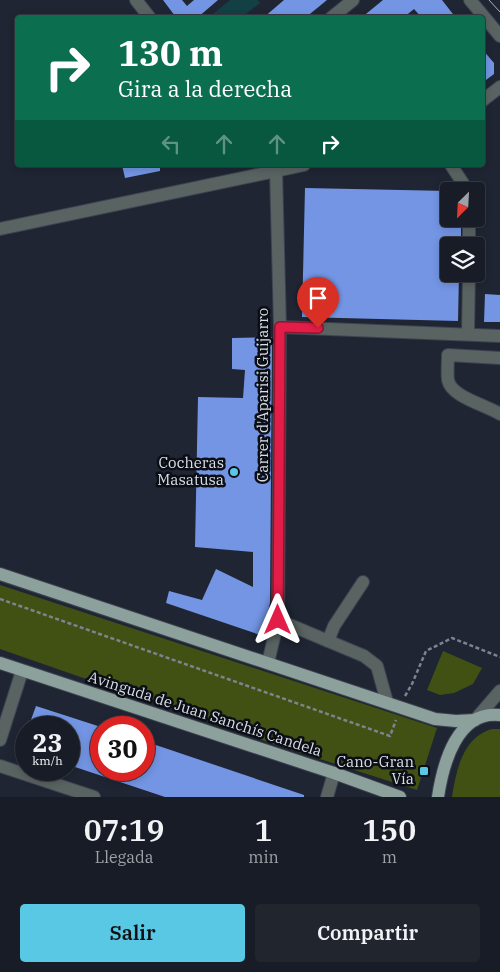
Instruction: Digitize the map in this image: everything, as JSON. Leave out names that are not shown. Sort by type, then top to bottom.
[{"type":"main road","points":[[0,574],[435,719],[475,720]]},
{"type":"main road","name":"Avinguda de Juan Sanchís Candela","points":[[0,663],[334,773],[400,797]]},
{"type":"main road","points":[[438,797],[452,745],[462,731],[475,720],[485,716],[500,715]]},
{"type":"street","points":[[136,0],[148,15]]},
{"type":"street","points":[[335,15],[353,0]]},
{"type":"street","points":[[470,0],[482,15]]},
{"type":"street","points":[[485,18],[500,36]]},
{"type":"street","points":[[485,99],[500,87]]},
{"type":"street","points":[[453,167],[462,182]]},
{"type":"street","points":[[0,229],[273,168]]},
{"type":"street","name":"Carrer d'Aparisi Guijarro","points":[[268,663],[278,620],[280,327],[273,168]]},
{"type":"street","points":[[469,282],[472,356]]},
{"type":"street","points":[[280,327],[500,336]]},
{"type":"street","points":[[500,358],[448,355],[448,381],[458,395],[500,414]]},
{"type":"street","points":[[328,641],[334,626],[363,582]]},
{"type":"street","points":[[278,620],[364,656],[377,666],[387,702]]},
{"type":"street","points":[[0,740],[22,671]]},
{"type":"street","points":[[475,720],[500,691]]},
{"type":"street","points":[[0,766],[94,797]]},
{"type":"street","points":[[327,797],[334,773]]},
{"type":"green space","points":[[0,585],[437,728],[417,790],[276,745],[0,649]]},
{"type":"green space","points":[[443,651],[482,668],[473,684],[454,693],[440,695],[427,690]]},
{"type":"green space","points":[[492,729],[500,729],[500,797],[452,797],[459,766],[468,747],[482,733]]},
{"type":"shaded area","points":[[230,0],[258,0],[260,3],[245,15],[213,14]]},
{"type":"building","points":[[163,0],[182,0],[187,6],[194,0],[218,0],[200,15],[174,15]]},
{"type":"building","points":[[284,0],[327,0],[309,15],[266,15]]},
{"type":"building","points":[[383,0],[442,0],[454,15],[419,15],[414,9],[407,15],[365,15]]},
{"type":"building","points":[[485,52],[494,63],[494,74],[485,81]]},
{"type":"building","points":[[122,167],[160,167],[160,171],[125,178]]},
{"type":"building","points":[[305,188],[440,191],[440,228],[461,228],[461,237],[440,237],[440,282],[459,282],[458,321],[302,317]]},
{"type":"building","points":[[485,294],[500,295],[500,322],[484,322]]},
{"type":"building","name":"Cocheras Masatusa","points":[[272,337],[270,603],[263,636],[166,603],[169,591],[202,600],[216,569],[253,587],[253,552],[195,547],[198,397],[243,398],[245,370],[232,369],[232,338]]},
{"type":"building","points":[[36,706],[67,716],[32,716]]},
{"type":"building","points":[[80,720],[90,723],[90,772],[80,769]]},
{"type":"building","points":[[155,745],[304,795],[304,797],[165,797],[117,781],[155,781]]},
{"type":"tram line","points":[[489,0],[500,12]]},
{"type":"place","name":"Cocheras Masatusa","points":[[234,472]]},
{"type":"place","name":"Cano-Gran Vía","points":[[424,771]]},
{"type":"route","points":[[278,620],[280,327],[318,328]]}]
